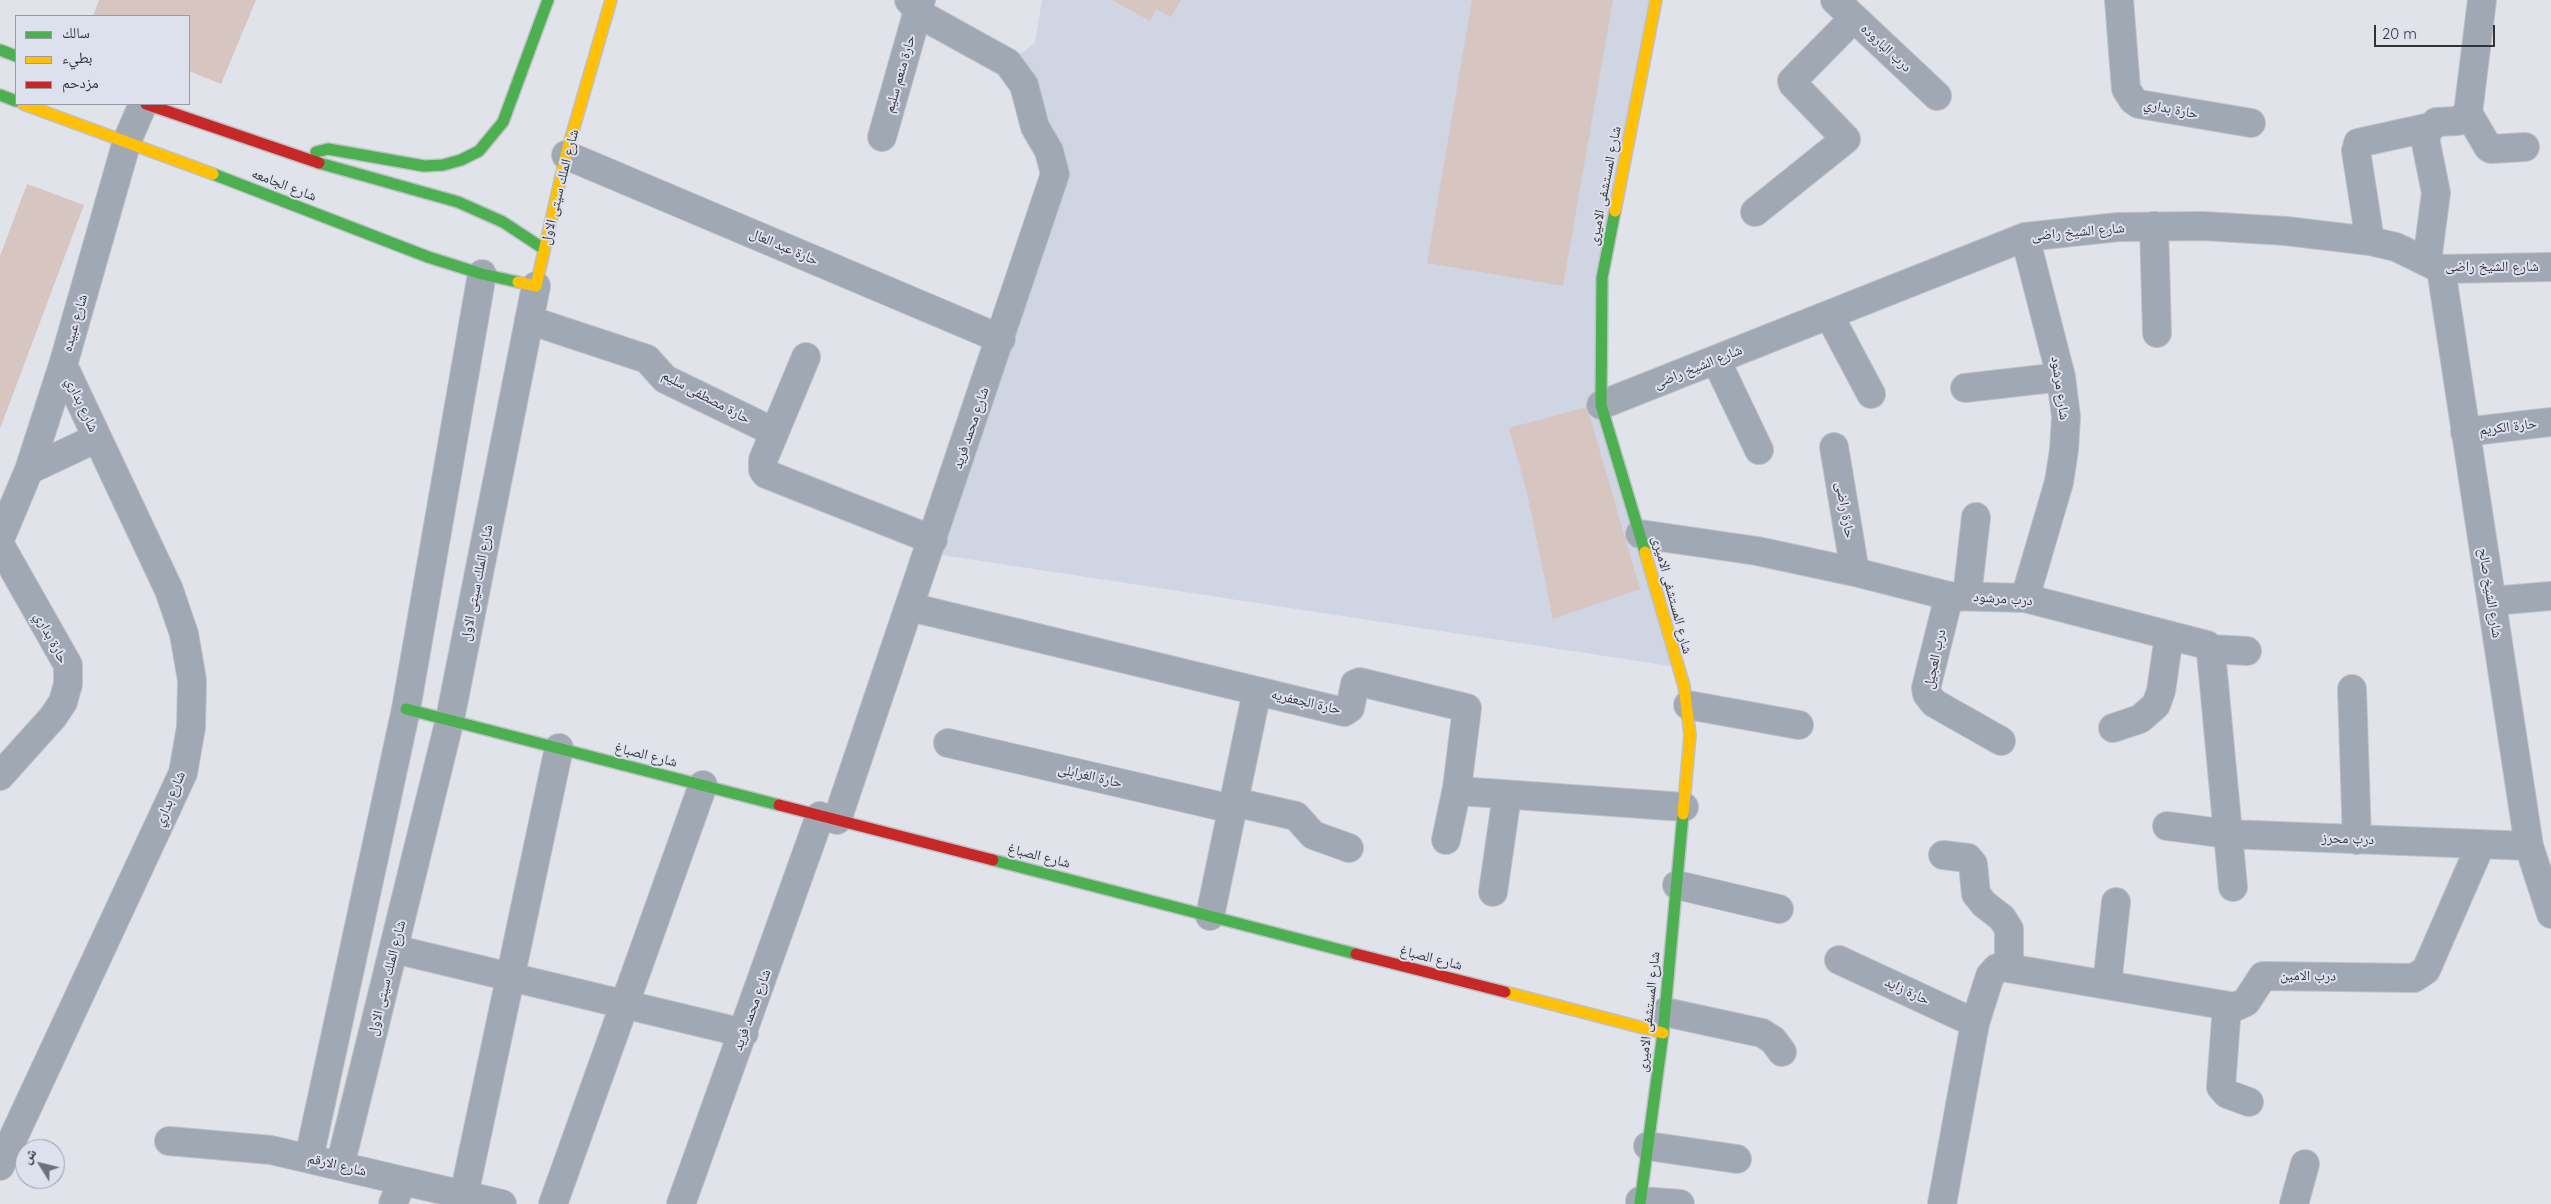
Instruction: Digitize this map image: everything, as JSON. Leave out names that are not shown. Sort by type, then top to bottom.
[{"type":"street","points":[[300,158],[328,149],[424,166],[443,165],[461,160],[479,151],[492,138],[503,122],[548,0]]},
{"type":"street","name":"شارع الملك سيتى الاول","points":[[340,1166],[450,719],[544,249],[566,155],[611,0]]},
{"type":"street","name":"شارع المستشفى الاميرى","points":[[1640,1202],[1664,1023],[1690,735],[1688,705],[1640,534],[1601,405],[1602,278],[1656,0]]},
{"type":"street","name":"درب الباروده","points":[[1835,0],[1937,96]]},
{"type":"street","name":"حارة بداري","points":[[2119,0],[2126,89],[2133,100],[2139,104],[2251,123]]},
{"type":"street","points":[[2482,0],[2468,113],[2491,149],[2525,147]]},
{"type":"street","name":"شارع محمد فريد","points":[[681,1204],[744,1033],[910,607],[1051,193],[1055,167],[1035,127],[1020,79],[1008,63],[986,53],[916,4]]},
{"type":"street","name":"حارة منعم سليم","points":[[882,137],[916,4]]},
{"type":"street","points":[[1755,212],[1846,139],[1792,81],[1854,18]]},
{"type":"street","points":[[0,50],[15,56]]},
{"type":"street","name":"شارع الجامعه","points":[[21,105],[127,141],[428,257],[482,274],[536,286]]},
{"type":"street","name":"شارع عبيده","points":[[0,539],[29,470],[63,365],[127,141],[145,105]]},
{"type":"street","points":[[148,105],[300,158],[458,202],[503,222],[544,249]]},
{"type":"street","points":[[2370,241],[2356,147],[2362,141],[2431,126],[2436,122],[2458,121],[2468,113]]},
{"type":"street","name":"شارع الشيخ صالح","points":[[2431,126],[2425,138],[2436,193],[2434,265],[2465,432],[2529,846],[2551,914]]},
{"type":"street","name":"حارة عبد العال","points":[[566,155],[1001,339]]},
{"type":"street","points":[[2154,226],[2157,333]]},
{"type":"street","name":"شارع الشيخ راضى","points":[[1601,405],[2025,237],[2119,227],[2202,226],[2286,231],[2370,241],[2396,247],[2434,265],[2551,267]]},
{"type":"street","name":"شارع مرشود","points":[[2025,237],[2061,377],[2066,417],[2060,474],[2025,598]]},
{"type":"street","points":[[309,1158],[406,709],[482,274]]},
{"type":"street","points":[[1829,315],[1871,394]]},
{"type":"street","name":"حارة مصطفى سليم","points":[[530,320],[647,359],[665,379],[774,432]]},
{"type":"street","points":[[806,357],[762,465],[769,478],[932,540]]},
{"type":"street","points":[[1716,360],[1759,450]]},
{"type":"street","name":"شارع بداري","points":[[0,1166],[183,773],[191,727],[192,680],[181,625],[169,590],[63,365]]},
{"type":"street","points":[[1965,388],[2061,377]]},
{"type":"street","name":"حارة الكريم","points":[[2465,432],[2551,422]]},
{"type":"street","points":[[29,470],[97,438]]},
{"type":"street","name":"حارة راضى","points":[[1834,447],[1855,572]]},
{"type":"street","points":[[1958,596],[1976,516]]},
{"type":"street","name":"درب مرشود","points":[[1640,534],[1757,551],[1958,596],[2025,598],[2207,645],[2211,649],[2247,651]]},
{"type":"street","name":"حارة بداري","points":[[0,545],[68,665],[68,684],[63,702],[53,718],[0,776]]},
{"type":"street","name":"درب العجيل","points":[[1958,596],[1926,688],[1927,694],[1934,703],[2001,741]]},
{"type":"street","points":[[2492,601],[2551,596]]},
{"type":"street","name":"حارة الجعفريه","points":[[910,607],[1344,712],[1350,708],[1355,684],[1360,682],[1467,708],[1457,788]]},
{"type":"street","points":[[2113,728],[2140,719],[2156,705],[2161,691],[2169,636]]},
{"type":"street","points":[[2211,649],[2233,887]]},
{"type":"street","points":[[2352,689],[2357,840]]},
{"type":"street","points":[[1210,916],[1258,691]]},
{"type":"street","points":[[1688,705],[1799,725]]},
{"type":"street","name":"شارع الصباغ","points":[[406,709],[1210,916],[1664,1023]]},
{"type":"street","name":"حارة الغرابلى","points":[[948,743],[1233,805],[1296,816],[1312,835],[1349,848]]},
{"type":"street","points":[[464,1195],[558,748]]},
{"type":"street","points":[[553,1204],[703,785]]},
{"type":"street","points":[[1446,840],[1457,788],[1459,791],[1684,807]]},
{"type":"street","points":[[1493,892],[1507,795]]},
{"type":"street","name":"درب محرز","points":[[2167,826],[2228,834],[2529,846]]},
{"type":"street","name":"درب الامين","points":[[2227,1006],[2239,1006],[2246,1002],[2263,976],[2414,978],[2421,975],[2429,964],[2481,844]]},
{"type":"street","points":[[1942,855],[1968,858],[1974,864],[1976,894],[1984,904],[2002,918],[2009,929],[2009,968]]},
{"type":"street","points":[[1677,885],[1779,909]]},
{"type":"street","points":[[2107,985],[2116,902]]},
{"type":"street","points":[[394,949],[744,1033]]},
{"type":"street","name":"حارة زايد","points":[[1839,960],[1975,1023]]},
{"type":"street","points":[[1942,1204],[1975,1023],[1993,972],[2002,967],[2227,1006],[2221,1086],[2227,1094],[2249,1102]]},
{"type":"street","points":[[1664,1023],[1762,1033],[1774,1040],[1782,1052]]},
{"type":"street","name":"شارع الارقم","points":[[169,1141],[271,1150],[340,1166],[398,1192],[464,1195],[502,1204]]},
{"type":"street","points":[[1648,1146],[1736,1159]]},
{"type":"street","points":[[2294,1204],[2304,1164]]},
{"type":"street","points":[[1640,1202],[1680,1204]]},
{"type":"shaded area","points":[[1042,0],[1656,0],[1602,278],[1601,405],[1677,667],[929,553],[1051,193],[1008,63],[1035,43]]},
{"type":"building","points":[[99,0],[256,0],[221,84],[190,71],[190,15],[93,15]]},
{"type":"building","points":[[1112,0],[1181,0],[1171,17],[1156,9],[1150,21]]},
{"type":"building","points":[[1472,0],[1613,0],[1563,286],[1427,263]]},
{"type":"building","points":[[27,184],[84,205],[0,429],[0,256]]},
{"type":"building","points":[[1587,407],[1640,589],[1553,619],[1527,493],[1509,428]]},
{"type":"traffic: fast","points":[[316,152],[328,149],[424,166],[443,165],[461,160],[479,151],[503,122],[548,0]]},
{"type":"traffic: fast","points":[[0,50],[15,56]]},
{"type":"traffic: fast","points":[[0,95],[15,101]]},
{"type":"traffic: fast","points":[[319,163],[458,202],[503,222],[544,249]]},
{"type":"traffic: fast","points":[[213,174],[428,257],[482,274],[518,282]]},
{"type":"traffic: fast","points":[[1615,211],[1602,278],[1601,405],[1645,552]]},
{"type":"traffic: fast","points":[[406,709],[779,805]]},
{"type":"traffic: fast","points":[[1640,1204],[1663,1033],[1683,814]]},
{"type":"traffic: fast","points":[[993,860],[1356,954]]},
{"type":"traffic: slow","points":[[518,282],[536,286],[566,155],[611,0]]},
{"type":"traffic: slow","points":[[1615,211],[1656,0]]},
{"type":"traffic: slow","points":[[26,105],[213,174]]},
{"type":"traffic: slow","points":[[1645,552],[1684,686],[1690,735],[1683,814]]},
{"type":"traffic: slow","points":[[1505,992],[1663,1033]]},
{"type":"traffic: jam","points":[[149,105],[319,163]]},
{"type":"traffic: jam","points":[[779,805],[993,860]]},
{"type":"traffic: jam","points":[[1356,954],[1505,992]]}]
